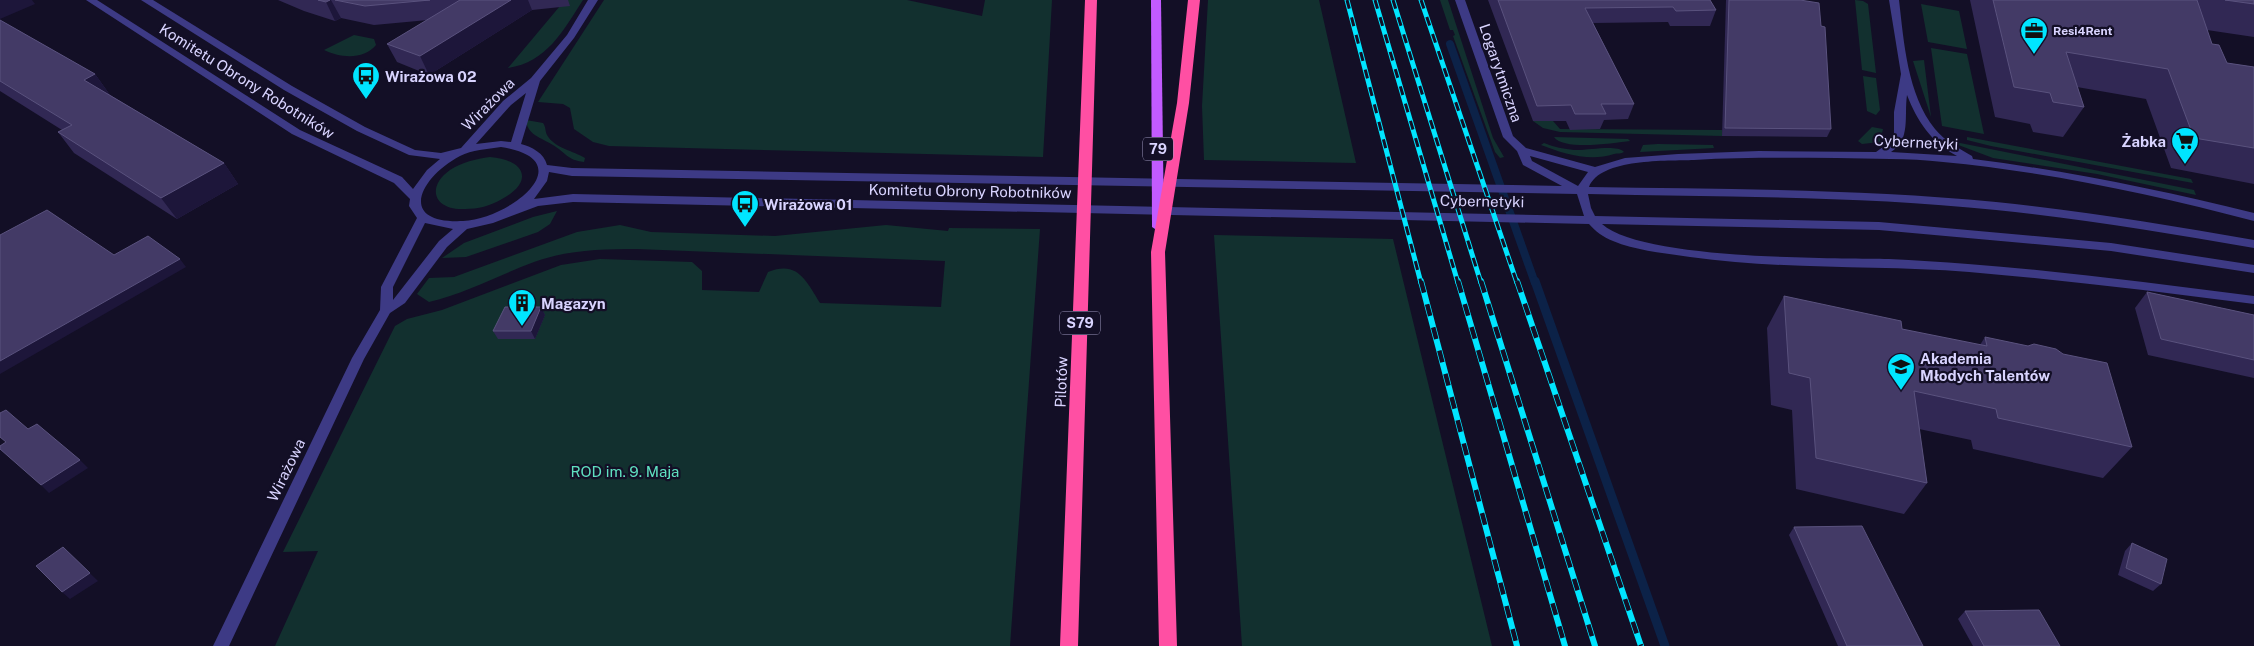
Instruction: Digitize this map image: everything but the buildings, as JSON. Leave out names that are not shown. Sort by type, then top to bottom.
[{"type":"highway","name":"Pilotów","points":[[1069,646],[1091,0]]},
{"type":"highway","points":[[1168,646],[1158,252],[1182,103],[1194,0]]},
{"type":"main road","name":"79","points":[[1156,0],[1158,252]]},
{"type":"street","name":"Komitetu Obrony Robotników","points":[[91,0],[296,132],[398,180],[414,197]]},
{"type":"street","name":"Komitetu Obrony Robotników","points":[[146,0],[288,88],[362,129],[414,153],[441,156],[501,144],[515,145]]},
{"type":"street","name":"Wirażowa","points":[[460,152],[507,103],[535,80],[571,36],[593,0]]},
{"type":"street","name":"Logarytmiczna","points":[[1460,0],[1503,127],[1510,140],[1522,150],[1527,163],[1568,186],[1583,191]]},
{"type":"street","points":[[1894,0],[1904,74],[1921,117],[1936,138],[1958,153],[1987,165]]},
{"type":"street","points":[[1878,156],[1895,145],[1899,139],[1899,112],[1904,74]]},
{"type":"street","name":"Wirażowa","points":[[515,145],[535,80]]},
{"type":"street","points":[[510,212],[536,190],[542,179],[544,168],[540,159],[532,151],[515,145]]},
{"type":"street","points":[[1522,150],[1596,171],[1588,180],[1583,191],[1583,205],[1591,218],[1608,234],[1617,239],[1670,250],[1815,263],[1904,264],[1982,269],[2102,281],[2254,300]]},
{"type":"street","points":[[460,152],[432,170],[416,188],[414,206],[423,217],[439,223],[464,226]]},
{"type":"street","name":"Cybernetyki","points":[[1596,171],[1639,160],[1701,156],[1878,156],[1943,159],[2118,186],[2254,217]]},
{"type":"street","name":"Komitetu Obrony Robotników","points":[[544,168],[572,172],[1366,187]]},
{"type":"street","name":"Cybernetyki","points":[[1366,187],[1783,194],[1954,204],[2107,221],[2254,244]]},
{"type":"street","name":"Komitetu Obrony Robotników","points":[[464,226],[492,219],[537,202],[573,198],[1372,215]]},
{"type":"street","name":"Cybernetyki","points":[[1372,215],[1879,226],[2111,247],[2254,269]]},
{"type":"street","name":"Wirażowa","points":[[386,310],[387,287],[423,217]]},
{"type":"street","name":"Wirażowa","points":[[221,646],[358,358],[386,310],[401,300],[443,244],[464,226]]},
{"type":"green space","points":[[565,0],[583,0],[561,34],[544,52],[522,65],[508,68]]},
{"type":"green space","points":[[604,0],[907,0],[982,16],[985,0],[1052,0],[1043,157],[609,146],[593,142],[574,129],[570,108],[563,104],[538,102]]},
{"type":"green space","points":[[1208,0],[1319,0],[1356,163],[1204,160],[1202,106]]},
{"type":"green space","points":[[1440,0],[1448,0],[1493,138],[1504,157],[1500,158],[1495,152],[1453,36],[1455,35],[1453,30],[1450,30]]},
{"type":"green space","points":[[1855,0],[1868,4],[1876,73],[1862,70]]},
{"type":"green space","points":[[1921,4],[1959,11],[1967,49],[1928,42]]},
{"type":"green space","points":[[354,35],[374,39],[376,45],[365,53],[352,56],[337,55],[324,50]]},
{"type":"green space","points":[[1931,48],[1967,54],[1984,134],[1942,126]]},
{"type":"green space","points":[[1924,60],[1931,117],[1913,61]]},
{"type":"green space","points":[[1863,76],[1876,78],[1880,110],[1876,115],[1867,111]]},
{"type":"green space","points":[[526,120],[543,123],[547,135],[554,143],[585,158],[584,162],[570,158],[553,145],[536,136],[529,129]]},
{"type":"green space","points":[[1533,121],[1553,121],[1560,129],[1722,130],[1722,136],[1560,132],[1543,128]]},
{"type":"green space","points":[[1872,127],[1883,129],[1880,142],[1862,144],[1858,141]]},
{"type":"green space","points":[[1554,137],[1628,139],[1630,141],[1578,145],[1559,141]]},
{"type":"green space","points":[[1967,137],[2191,179],[2193,183],[1991,146],[1967,140]]},
{"type":"green space","points":[[1945,140],[2194,190],[2196,195],[2097,174],[1993,158]]},
{"type":"green space","points":[[1544,143],[1574,150],[1615,148],[1624,152],[1596,157],[1577,156],[1541,145]]},
{"type":"green space","points":[[1643,145],[1713,145],[1714,148],[1640,152]]},
{"type":"green space","points":[[490,157],[512,162],[518,167],[522,173],[519,186],[502,199],[484,207],[455,209],[440,202],[436,191],[442,177],[459,165]]},
{"type":"green space","points":[[557,211],[550,224],[538,232],[466,257],[442,258],[464,243],[533,217]]},
{"type":"green space","name":"ROD im. 9. Maja","points":[[620,225],[651,232],[775,236],[886,225],[948,231],[949,228],[1040,229],[1010,646],[275,646],[318,551],[283,552],[395,326],[407,319],[442,310],[561,265],[600,259],[692,262],[702,271],[702,290],[759,292],[768,272],[786,269],[794,270],[800,274],[820,303],[941,307],[945,261],[637,249],[585,251],[546,258],[456,294],[429,302],[417,294],[429,278],[454,277],[577,232]]},
{"type":"green space","points":[[1214,235],[1393,239],[1492,646],[1242,646]]},
{"type":"waterway","points":[[1450,44],[1535,283]]},
{"type":"waterway","points":[[1535,281],[1665,646]]},
{"type":"railway","points":[[1347,0],[1421,283]]},
{"type":"railway","points":[[1375,0],[1458,283]]},
{"type":"railway","points":[[1393,0],[1481,283]]},
{"type":"railway","points":[[1421,0],[1517,283]]},
{"type":"railway","points":[[1421,281],[1517,646]]},
{"type":"railway","points":[[1458,281],[1565,646]]},
{"type":"railway","points":[[1481,281],[1595,646]]},
{"type":"railway","points":[[1517,281],[1641,646]]},
{"type":"place","name":"Resi4Rent","points":[[2034,55]]},
{"type":"place","name":"Wirażowa 02","points":[[366,100]]},
{"type":"place","name":"Żabka","points":[[2185,165]]},
{"type":"place","name":"Wirażowa 01","points":[[745,228]]},
{"type":"place","name":"Magazyn","points":[[522,327]]},
{"type":"place","name":"Akademia Młodych Talentów","points":[[1901,391]]}]
